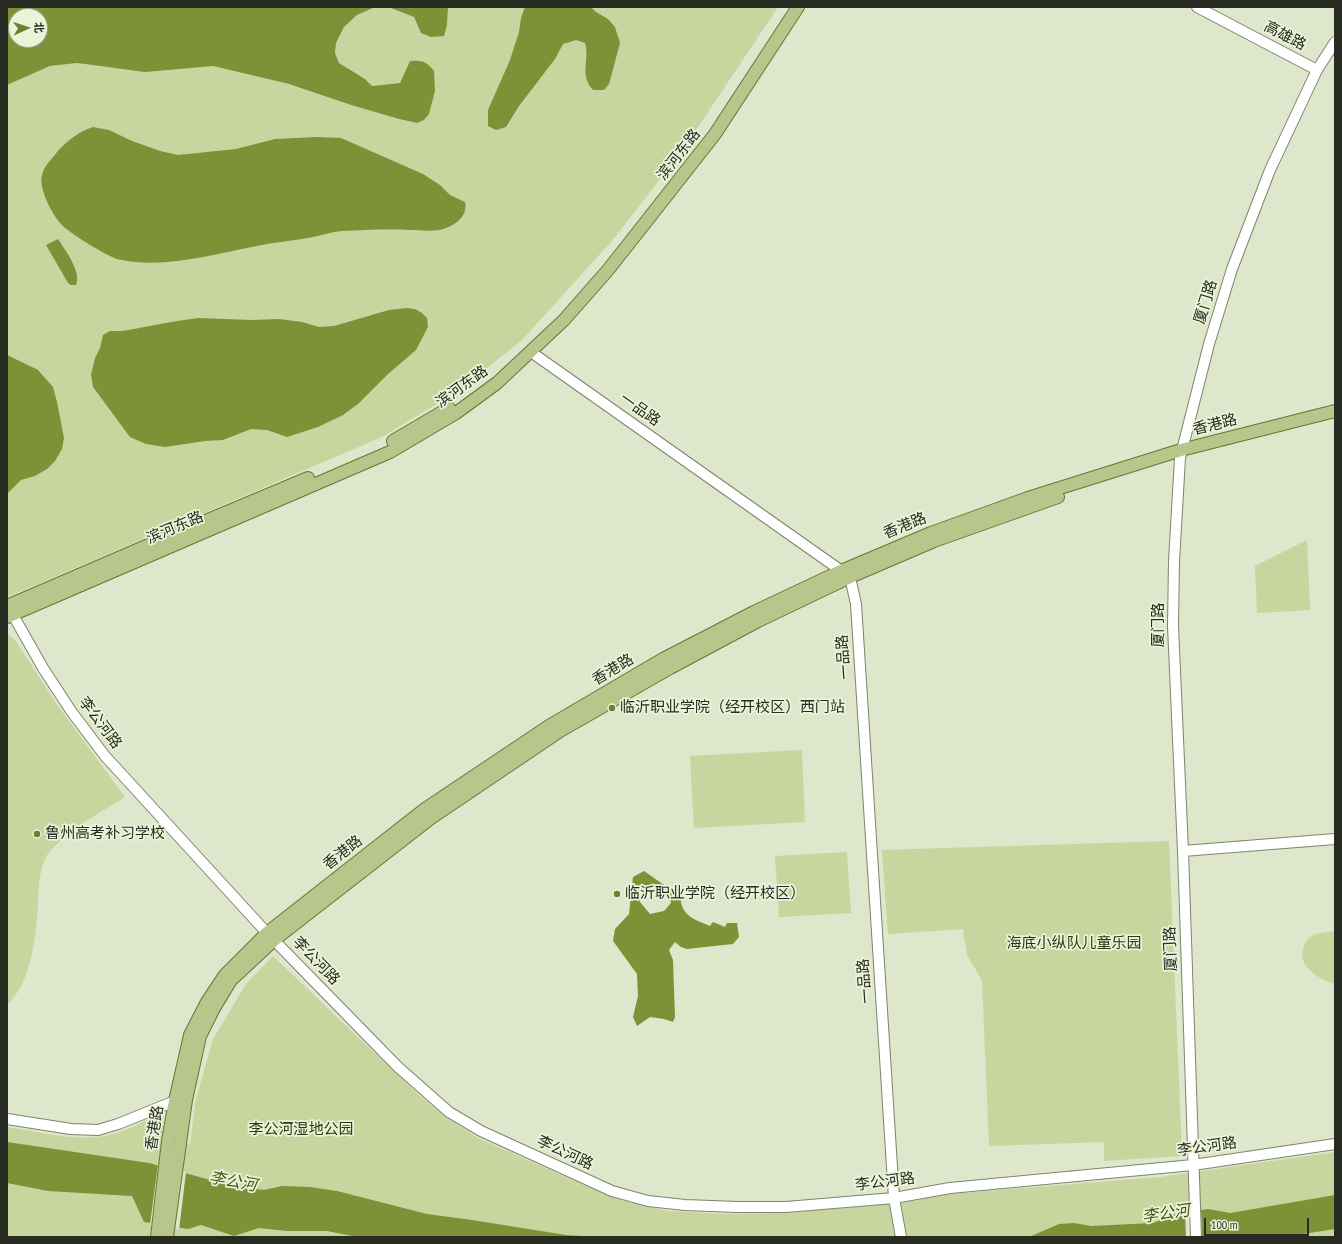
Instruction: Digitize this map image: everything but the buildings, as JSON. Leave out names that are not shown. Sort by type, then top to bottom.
[{"type":"main road","name":"滨河东路","points":[[9,613],[165,538],[386,445],[453,406],[495,374],[527,346],[559,314],[643,214],[717,118],[789,7]]},
{"type":"main road","name":"滨河东路","points":[[9,613],[390,452],[456,413],[497,383],[532,352],[564,320],[608,270],[715,134],[798,7]]},
{"type":"main road","name":"香港路","points":[[167,1237],[174,1141],[175,1101],[190,1035],[207,1002],[225,975],[270,936],[431,818],[548,739],[670,668],[846,574],[1022,509],[1181,454],[1335,411]]},
{"type":"main road","name":"香港路","points":[[1181,454],[1335,420]]},
{"type":"main road","name":"香港路","points":[[157,1237],[174,1141],[186,1100],[200,1036],[214,1008],[231,980],[270,936]]},
{"type":"street","name":"高雄路","points":[[1197,7],[1317,70]]},
{"type":"street","name":"厦门路","points":[[1196,1237],[1183,851],[1173,626],[1174,560],[1181,454],[1209,344],[1232,269],[1270,170],[1317,70],[1335,42]]},
{"type":"street","name":"一品路","points":[[532,352],[846,574],[856,604],[894,1198],[901,1237]]},
{"type":"street","name":"李公河路","points":[[9,613],[71,711],[105,756],[270,936],[398,1067],[449,1112],[481,1131],[612,1191],[648,1201],[685,1205],[786,1207],[894,1198],[950,1188],[1193,1165],[1335,1144]]},
{"type":"street","points":[[1183,851],[1335,839]]},
{"type":"street","points":[[7,1119],[71,1129],[98,1130],[118,1124],[175,1101]]},
{"type":"green space","points":[[388,7],[414,17],[421,33],[447,25],[448,7],[778,7],[680,154],[610,243],[522,340],[461,389],[382,437],[7,597],[7,85],[50,66],[77,63],[103,67],[181,68],[213,66],[289,84],[351,105],[417,123],[427,63],[419,60],[410,61],[400,83],[372,86],[365,79],[339,63],[335,53],[336,43],[344,27],[357,15],[373,8]]},
{"type":"green space","points":[[1307,540],[1310,610],[1257,613],[1255,566]]},
{"type":"green space","name":"鲁州高考补习学校","points":[[7,634],[15,640],[58,706],[125,797],[71,832],[55,846],[44,860],[40,878],[36,929],[31,957],[22,984],[7,1005]]},
{"type":"green space","points":[[802,750],[805,822],[694,828],[690,756]]},
{"type":"green space","name":"海底小纵队儿童乐园","points":[[1169,841],[1182,1156],[1104,1161],[1104,1142],[989,1146],[982,980],[967,955],[963,929],[888,934],[882,850]]},
{"type":"green space","points":[[847,852],[851,913],[779,917],[775,856]]},
{"type":"green space","points":[[1335,931],[1335,983],[1333,983],[1315,975],[1306,965],[1302,954],[1305,943],[1312,936],[1319,933]]},
{"type":"green space","name":"李公河湿地公园","points":[[273,956],[420,1096],[448,1119],[478,1138],[579,1183],[627,1202],[668,1211],[727,1214],[786,1213],[904,1203],[948,1194],[1160,1177],[1335,1152],[1335,1237],[7,1237],[7,1127],[64,1136],[106,1136],[126,1130],[164,1111],[161,1140],[190,1144],[196,1099],[213,1039],[246,984]]},
{"type":"shaded area","points":[[7,7],[388,7],[373,8],[357,15],[344,27],[336,43],[335,53],[339,63],[365,79],[372,86],[400,83],[410,61],[418,60],[429,65],[434,71],[435,91],[429,114],[424,120],[417,123],[351,105],[289,84],[213,66],[145,72],[77,63],[50,66],[7,85]]},
{"type":"shaded area","points":[[388,7],[448,7],[447,25],[444,36],[431,37],[421,33],[414,17]]},
{"type":"shaded area","points":[[525,7],[591,7],[596,12],[608,19],[615,27],[620,43],[609,84],[604,90],[593,90],[589,84],[586,73],[585,43],[576,40],[563,44],[555,59],[519,106],[506,127],[496,130],[488,126],[488,110],[510,60]]},
{"type":"shaded area","points":[[93,127],[109,130],[132,141],[160,151],[178,155],[236,149],[275,139],[317,137],[341,138],[423,174],[440,185],[450,195],[465,202],[465,212],[460,219],[452,225],[440,230],[341,231],[308,238],[270,243],[187,260],[152,263],[117,259],[105,254],[63,226],[47,202],[42,187],[41,181],[43,172],[57,152],[74,137]]},
{"type":"shaded area","points":[[58,239],[75,268],[77,274],[76,285],[71,285],[68,283],[46,245]]},
{"type":"shaded area","points":[[406,308],[415,309],[427,318],[428,327],[416,350],[388,374],[358,404],[343,415],[318,427],[287,437],[267,430],[251,429],[223,440],[165,447],[146,444],[130,437],[93,387],[91,375],[95,358],[100,348],[103,335],[110,331],[123,331],[198,318],[252,320],[279,319],[302,322],[319,327],[334,326],[389,310]]},
{"type":"shaded area","points":[[7,355],[38,370],[53,387],[64,438],[62,449],[55,461],[47,469],[35,476],[21,480],[7,494]]},
{"type":"shaded area","points":[[644,871],[667,887],[678,887],[684,910],[697,921],[710,926],[713,922],[725,927],[727,923],[737,923],[739,937],[733,944],[687,949],[681,947],[675,942],[669,950],[673,960],[675,1017],[673,1022],[650,1017],[637,1026],[633,1017],[638,996],[637,974],[613,941],[615,929],[629,914],[633,877]],"holes":[[[654,885],[669,893],[671,903],[664,911],[650,914],[640,902],[639,894],[644,886]]]},
{"type":"shaded area","points":[[7,1142],[149,1163],[232,1186],[264,1190],[282,1186],[310,1187],[337,1191],[427,1214],[566,1235],[595,1237],[357,1237],[327,1231],[287,1231],[259,1228],[234,1236],[201,1225],[188,1229],[144,1222],[132,1196],[48,1191],[7,1183]]},
{"type":"shaded area","points":[[1335,1195],[1335,1229],[1284,1237],[1029,1237],[1059,1224],[1074,1223],[1091,1226],[1153,1223],[1179,1213],[1208,1209],[1230,1213]]},
{"type":"pier","points":[[158,1164],[186,1172],[179,1230],[150,1225]]},
{"type":"pier","points":[[1201,1208],[1202,1237],[1186,1237],[1185,1210]]},
{"type":"place","name":"临沂职业学院（经开校区）西门站","points":[[612,708]]},
{"type":"place","name":"鲁州高考补习学校","points":[[37,834]]},
{"type":"place","name":"临沂职业学院（经开校区）","points":[[617,894]]},
{"type":"water label","name":"李公河","points":[[233,1182]]},
{"type":"water label","name":"李公河","points":[[1166,1214]]}]
